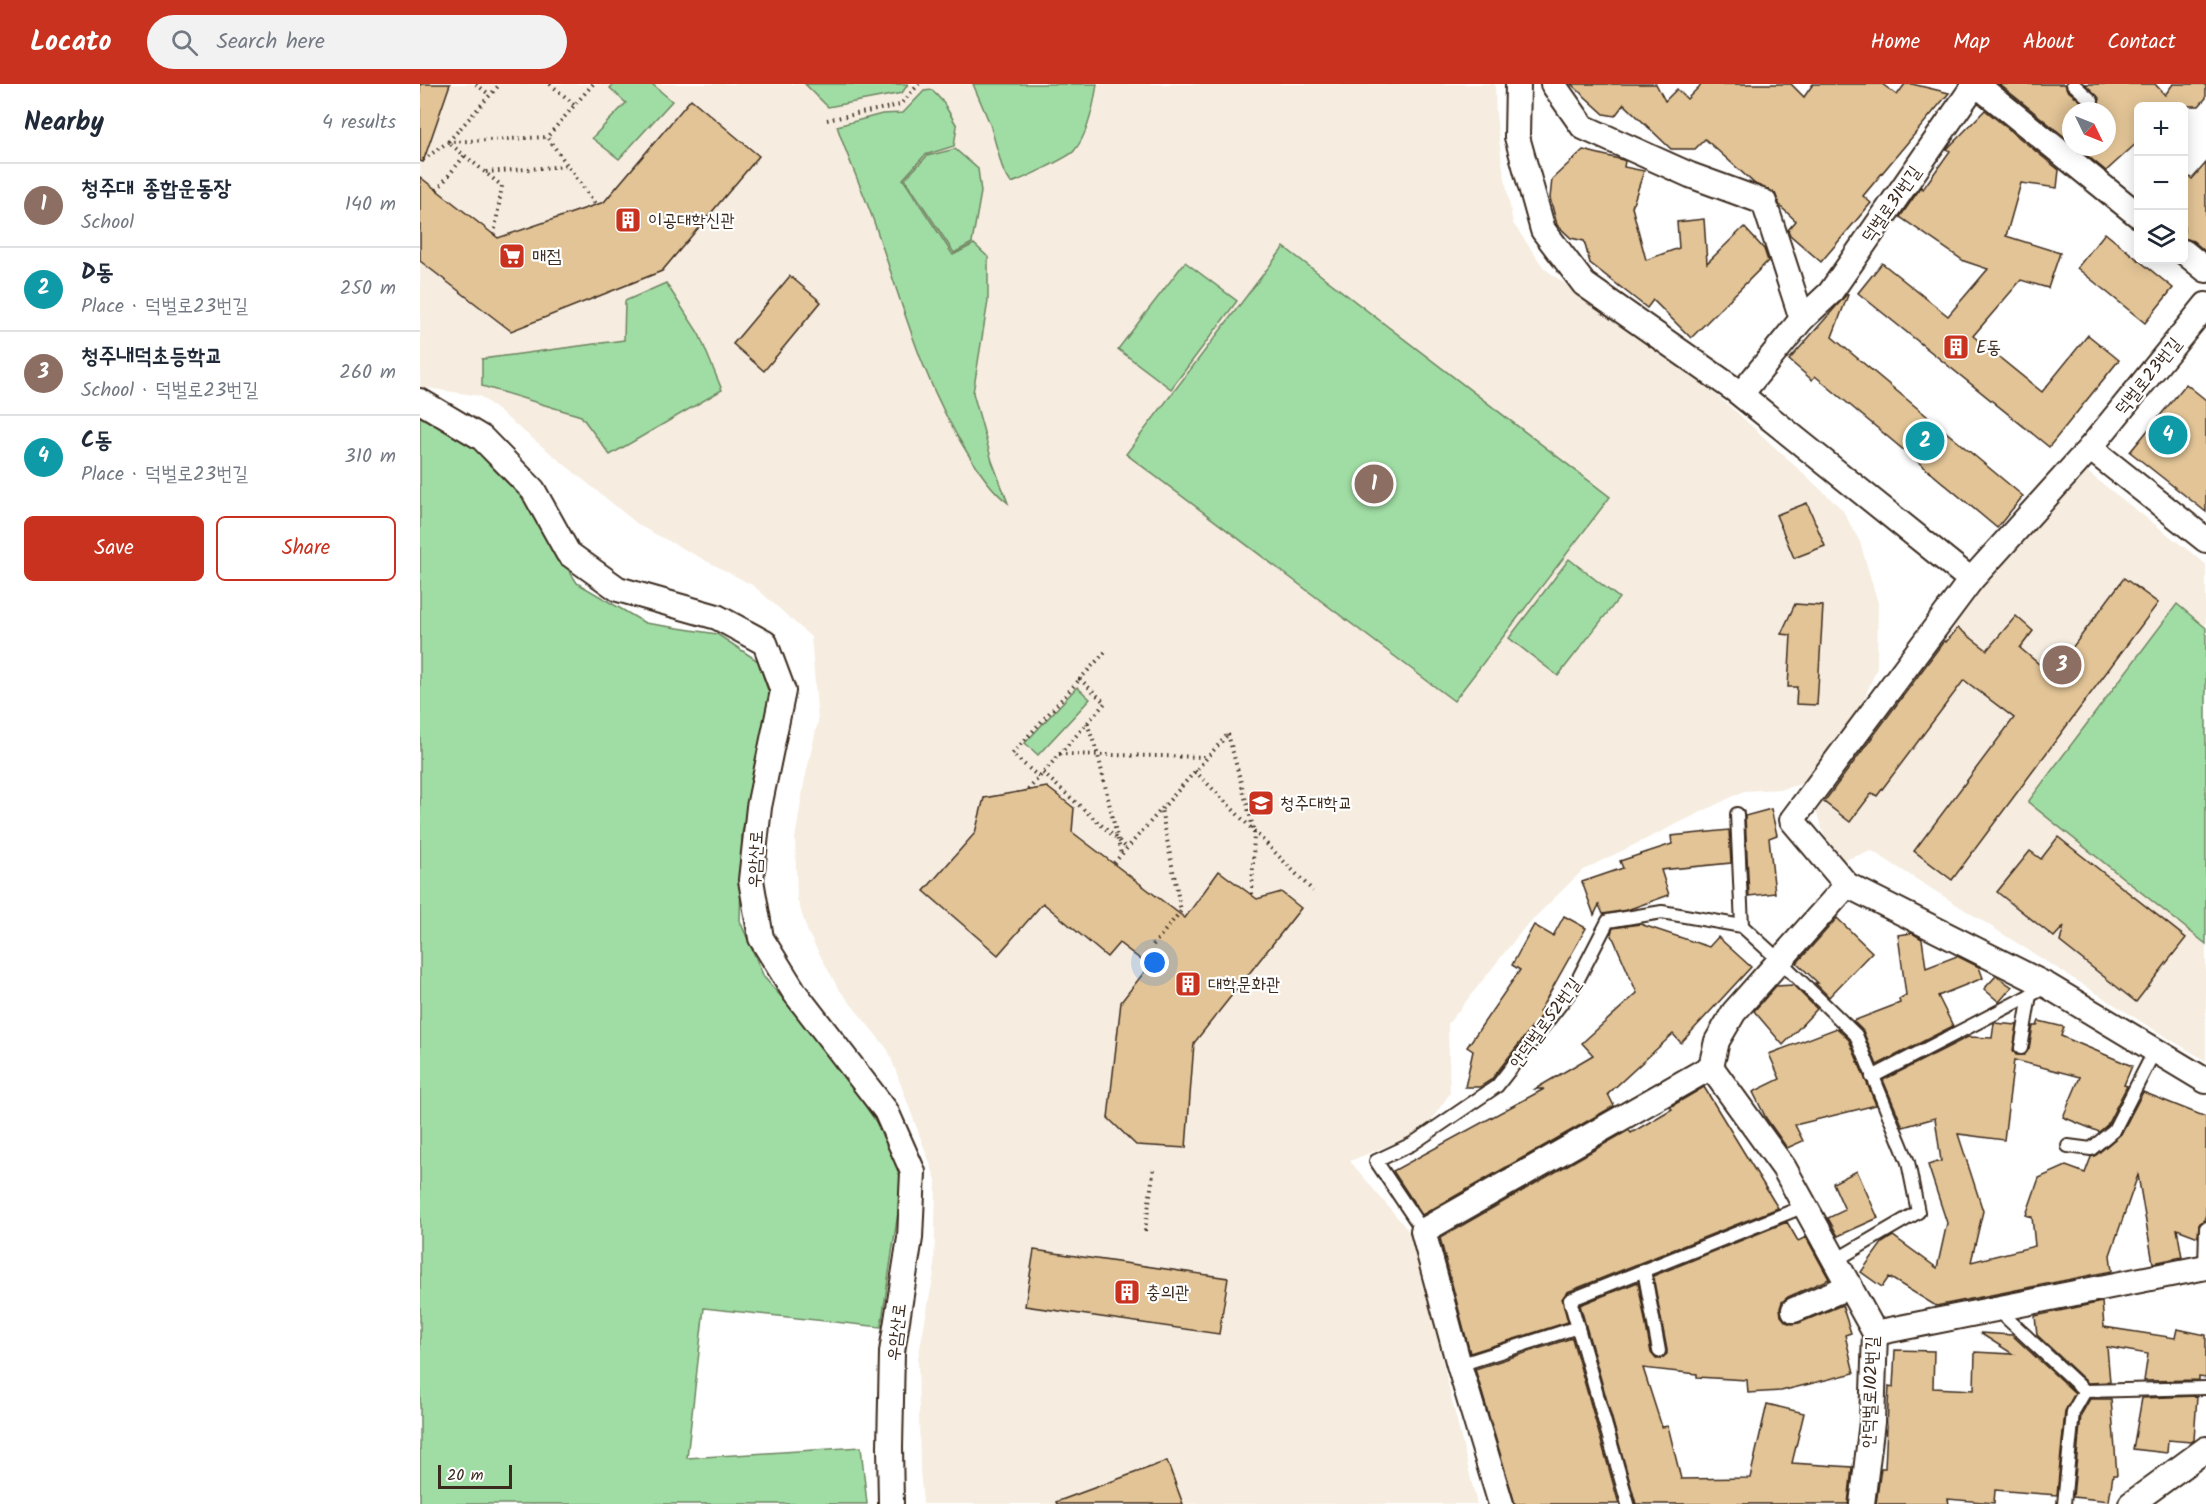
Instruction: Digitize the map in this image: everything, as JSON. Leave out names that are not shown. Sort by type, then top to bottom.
[{"type":"street","points":[[1518,84],[1517,137],[1543,230],[1584,284],[1741,394],[1971,580]]},
{"type":"street","points":[[1553,84],[1583,127],[1690,175],[1764,202],[1802,319]]},
{"type":"street","name":"덕벌로31번길","points":[[1741,394],[1802,319],[1830,293],[1976,84],[2134,211]]},
{"type":"street","points":[[2188,255],[2206,270]]},
{"type":"street","name":"덕벌로23번길","points":[[1847,885],[1792,820],[1971,580],[2090,448],[2206,305]]},
{"type":"street","name":"우암산로","points":[[420,401],[482,438],[533,490],[568,553],[618,589],[717,616],[765,644],[783,691],[759,807],[751,880],[761,938],[795,993],[886,1111],[913,1172],[910,1238],[892,1352],[891,1504]]},
{"type":"street","points":[[2090,448],[2206,540]]},
{"type":"street","points":[[1423,1231],[1711,1067],[1716,1041],[1734,1012],[1847,885],[2039,991],[2155,1050],[2206,1081]]},
{"type":"street","name":"안덕벌로102번길","points":[[1711,1067],[1784,1168],[1875,1333],[1872,1422],[1862,1504]]},
{"type":"street","name":"안덕벌로52번길","points":[[1423,1231],[1459,1365],[1502,1504]]},
{"type":"street","points":[[1875,1333],[2205,1268]]},
{"type":"street","points":[[1794,1310],[1850,1286]]},
{"type":"street","points":[[2131,1504],[2206,1449]]},
{"type":"lane","points":[[2073,84],[2092,101]]},
{"type":"lane","points":[[1737,813],[1742,926],[1856,1035],[1908,1162],[1918,1212],[1836,1260]]},
{"type":"lane","name":"안덕벌로52번길","points":[[1423,1231],[1376,1161],[1412,1144],[1497,1086],[1574,987],[1608,921],[1662,912],[1742,926]]},
{"type":"lane","points":[[1872,1077],[2039,991]]},
{"type":"lane","points":[[2021,1048],[2039,991]]},
{"type":"lane","points":[[2068,1146],[2091,1149],[2114,1130],[2155,1050]]},
{"type":"lane","points":[[1628,1504],[1570,1300],[1805,1206]]},
{"type":"lane","points":[[2205,1268],[2206,1228]]},
{"type":"lane","points":[[1644,1270],[1659,1351]]},
{"type":"lane","points":[[1996,1309],[2085,1391],[2206,1388]]},
{"type":"lane","points":[[1459,1365],[1578,1327]]},
{"type":"lane","points":[[2064,1504],[2073,1412],[2085,1391]]},
{"type":"path","points":[[476,84],[490,95]]},
{"type":"path","points":[[423,160],[448,142],[500,84]]},
{"type":"path","points":[[550,84],[575,105]]},
{"type":"path","points":[[448,142],[547,137],[593,84]]},
{"type":"path","points":[[827,120],[900,105],[919,84]]},
{"type":"path","points":[[547,137],[596,205]]},
{"type":"path","points":[[448,142],[502,186],[494,235]]},
{"type":"path","points":[[437,190],[465,155]]},
{"type":"path","points":[[485,172],[568,166]]},
{"type":"path","points":[[1039,777],[1012,754],[1107,650]]},
{"type":"path","points":[[1028,790],[1105,703],[1080,679]]},
{"type":"path","points":[[1087,722],[1098,755],[1121,854]]},
{"type":"path","points":[[1114,863],[1228,734],[1254,831],[1251,895]]},
{"type":"path","points":[[1059,754],[1207,757]]},
{"type":"path","points":[[1195,771],[1313,891]]},
{"type":"path","points":[[1043,773],[1127,848]]},
{"type":"path","points":[[1153,945],[1181,910],[1161,809]]},
{"type":"path","points":[[1145,1231],[1154,1167]]},
{"type":"shaded area","name":"청주대학교","points":[[420,84],[1495,84],[1502,162],[1513,223],[1544,268],[1594,306],[1668,356],[1731,407],[1842,509],[1860,542],[1878,603],[1877,668],[1845,745],[1817,780],[1782,789],[1744,791],[1583,870],[1525,927],[1448,1024],[1450,1093],[1424,1131],[1350,1161],[1412,1235],[1477,1504],[923,1504],[920,1470],[918,1358],[934,1273],[936,1180],[888,1050],[838,988],[808,933],[797,899],[795,839],[804,783],[818,721],[811,637],[754,586],[640,526],[480,396],[420,387]]},
{"type":"shaded area","points":[[2077,464],[2206,564],[2206,1061],[1872,851],[1834,863],[1813,803],[1998,555]]},
{"type":"green space","points":[[614,84],[652,84],[672,101],[619,159],[592,138],[626,103],[610,88]]},
{"type":"green space","points":[[805,84],[908,84],[902,93],[828,107]]},
{"type":"green space","points":[[973,84],[1097,84],[1087,128],[1074,151],[1011,183],[1003,170],[990,124]]},
{"type":"green space","points":[[932,90],[943,102],[957,126],[954,146],[925,155],[903,179],[953,255],[974,244],[988,257],[988,301],[973,393],[992,461],[1008,503],[991,487],[968,454],[938,400],[915,342],[871,213],[837,126],[882,114],[903,113],[924,91]]},
{"type":"green space","points":[[955,149],[978,169],[981,192],[972,243],[954,253],[905,179],[927,156]]},
{"type":"green space","points":[[1284,247],[1610,497],[1454,701],[1126,454]]},
{"type":"green space","points":[[1185,262],[1237,301],[1171,389],[1118,349]]},
{"type":"green space","points":[[666,283],[699,334],[722,390],[610,455],[581,416],[482,386],[482,359],[624,340],[625,301]]},
{"type":"green space","points":[[420,413],[475,445],[522,496],[577,583],[645,623],[717,634],[758,661],[771,699],[742,833],[740,921],[764,977],[826,1048],[879,1126],[903,1179],[881,1327],[704,1308],[687,1458],[861,1447],[867,1504],[420,1504]]},
{"type":"green space","points":[[1569,559],[1619,598],[1558,676],[1509,638]]},
{"type":"green space","points":[[2177,604],[2206,628],[2206,944],[2028,802]]},
{"type":"green space","points":[[1077,687],[1090,699],[1038,755],[1025,743]]},
{"type":"building","points":[[420,84],[450,84],[423,162],[420,161]]},
{"type":"building","points":[[1571,84],[1656,84],[1665,101],[1677,89],[1687,99],[1702,84],[1791,84],[1804,97],[1813,84],[1882,84],[1897,95],[1905,84],[1912,84],[1949,93],[1863,196],[1871,203],[1821,262],[1790,235],[1788,230],[1796,221],[1780,206],[1775,193],[1755,184],[1705,139],[1695,149],[1671,149],[1624,104],[1615,116],[1604,114]]},
{"type":"building","points":[[1999,84],[2065,84],[2067,90],[2082,102],[2062,102],[2062,135]]},
{"type":"building","points":[[2085,84],[2155,84],[2165,95],[2173,84],[2206,84],[2206,98],[2199,106],[2188,106],[2188,102],[2134,102],[2134,146],[2106,171],[2088,156],[2116,156],[2116,102],[2099,102],[2100,99]]},
{"type":"building","name":"이공대학신관","points":[[691,99],[759,156],[662,271],[511,331],[420,261],[420,177],[498,238],[604,202]]},
{"type":"building","points":[[1985,110],[2059,170],[2057,188],[2021,183],[2006,236],[2060,253],[2048,288],[2021,280],[1973,336],[2042,392],[2088,335],[2119,360],[2049,447],[1858,293],[1882,263],[1948,316],[1988,269],[1964,261],[1900,217],[1950,151],[1947,149]]},
{"type":"building","points":[[1583,150],[1623,160],[1625,161],[1624,167],[1644,171],[1632,207],[1646,260],[1679,248],[1677,222],[1704,219],[1707,263],[1744,227],[1764,249],[1768,261],[1691,338],[1653,300],[1647,308],[1590,263],[1584,241],[1571,238],[1557,225],[1550,198],[1552,179]]},
{"type":"building","points":[[2206,163],[2206,252],[2188,239],[2188,176],[2192,179]]},
{"type":"building","points":[[2105,233],[2134,256],[2134,264],[2143,264],[2173,288],[2145,323],[2077,268]]},
{"type":"building","points":[[790,276],[821,302],[764,371],[733,344]]},
{"type":"building","points":[[1847,294],[1832,337],[2023,496],[1997,528],[1815,376],[1812,380],[1789,360]]},
{"type":"building","points":[[2186,384],[2206,400],[2206,512],[2130,452]]},
{"type":"building","points":[[1807,503],[1825,546],[1794,558],[1776,515]]},
{"type":"building","points":[[2124,578],[2158,603],[1952,880],[1914,851],[2014,718],[1964,680],[1877,796],[1872,793],[1850,822],[1824,802],[1944,641],[1946,642],[1958,628],[1987,650],[2016,616],[2033,631],[2020,648],[2052,675]]},
{"type":"building","points":[[1795,604],[1823,606],[1817,705],[1796,704],[1797,687],[1788,687],[1791,635],[1781,634]]},
{"type":"building","name":"대학문화관","points":[[1047,787],[1074,808],[1072,832],[1185,918],[1219,871],[1257,899],[1281,892],[1301,908],[1194,1043],[1186,1148],[1136,1145],[1108,1118],[1121,1002],[1149,966],[1119,943],[1107,957],[1043,903],[998,955],[924,891],[975,833],[984,798]]},
{"type":"building","points":[[1771,809],[1777,835],[1769,838],[1775,893],[1749,896],[1745,816]]},
{"type":"building","points":[[1729,830],[1731,863],[1661,870],[1669,895],[1627,910],[1603,914],[1599,905],[1594,915],[1582,882],[1623,868],[1620,861],[1672,844],[1671,836]]},
{"type":"building","points":[[2058,837],[2186,938],[2136,1002],[2060,942],[2064,926],[2054,937],[1997,892],[2030,851],[2041,859]]},
{"type":"building","points":[[1564,916],[1586,928],[1539,1012],[1542,1014],[1491,1080],[1480,1087],[1465,1087],[1473,1051],[1467,1047],[1520,970],[1512,965],[1534,925],[1553,936]]},
{"type":"building","points":[[1837,918],[1872,952],[1829,997],[1797,963]]},
{"type":"building","points":[[1640,924],[1709,947],[1718,937],[1751,967],[1681,1043],[1673,1034],[1608,1094],[1614,1106],[1422,1215],[1393,1171],[1544,1089],[1535,1089],[1593,1055],[1582,1043],[1637,993],[1611,933],[1613,928]]},
{"type":"building","points":[[1912,933],[1922,939],[1926,968],[1957,956],[1979,967],[1983,978],[1938,996],[1953,1026],[1877,1065],[1863,1031],[1853,1021],[1900,1003],[1899,999],[1906,995],[1898,935]]},
{"type":"building","points":[[1996,976],[2012,987],[1999,1002],[1984,989]]},
{"type":"building","points":[[1793,985],[1817,1009],[1783,1045],[1754,1011],[1776,986]]},
{"type":"building","points":[[2039,1021],[2064,1027],[2061,1036],[2132,1066],[2124,1085],[2127,1086],[2107,1125],[2099,1132],[2063,1117],[2080,1077],[2014,1060],[2004,1140],[1958,1134],[1983,1211],[1971,1262],[2035,1246],[2032,1217],[2026,1215],[2039,1178],[2066,1166],[2085,1173],[2091,1157],[2121,1134],[2143,1092],[2206,1117],[2206,1215],[2199,1224],[2198,1237],[2177,1229],[2182,1257],[2153,1263],[2138,1175],[2110,1255],[2112,1271],[1936,1306],[1889,1277],[1882,1287],[1861,1272],[1882,1243],[1893,1236],[1937,1268],[1947,1223],[1928,1165],[1941,1161],[1935,1118],[1903,1127],[1883,1080],[1968,1037],[1992,1038],[1994,1023],[2017,1025],[2013,1050],[2016,1055],[2024,1055],[2029,1049],[2033,1026],[2037,1026]]},
{"type":"building","points":[[1837,1028],[1849,1040],[1876,1105],[1795,1125],[1803,1141],[1787,1148],[1766,1118],[1753,1092],[1780,1079],[1769,1054]]},
{"type":"building","points":[[1704,1087],[1778,1208],[1567,1292],[1562,1299],[1568,1322],[1470,1353],[1440,1238],[1629,1130],[1631,1133]]},
{"type":"building","points":[[1857,1171],[1878,1218],[1838,1236],[1828,1218],[1845,1210],[1833,1183]]},
{"type":"building","points":[[1787,1222],[1798,1241],[1806,1237],[1829,1279],[1788,1297],[1782,1302],[1781,1316],[1786,1322],[1799,1323],[1842,1305],[1851,1333],[1845,1335],[1854,1373],[1781,1391],[1748,1393],[1747,1380],[1697,1377],[1697,1374],[1643,1368],[1662,1427],[1668,1426],[1681,1479],[1750,1478],[1767,1404],[1804,1413],[1792,1463],[1852,1467],[1848,1504],[1636,1504],[1580,1305],[1638,1282],[1651,1353],[1656,1359],[1661,1359],[1667,1354],[1667,1350],[1653,1276]]},
{"type":"building","name":"충의관","points":[[1034,1250],[1228,1278],[1219,1334],[1025,1306]]},
{"type":"building","points":[[2102,1302],[2104,1327],[2175,1338],[2177,1329],[2206,1335],[2206,1378],[2144,1381],[2148,1354],[2107,1347],[2110,1382],[2088,1383],[2037,1335],[2035,1316]]},
{"type":"building","points":[[1980,1333],[2012,1335],[2075,1393],[2065,1411],[2057,1495],[1995,1490],[1994,1503],[1948,1499],[1949,1504],[1876,1504],[1881,1468],[1885,1468],[1889,1386],[1893,1387],[1895,1350],[1934,1351],[1933,1388],[1974,1390],[1975,1352],[2013,1354]]},
{"type":"building","points":[[1572,1338],[1619,1504],[1515,1504],[1475,1369]]},
{"type":"building","points":[[2197,1396],[2194,1440],[2191,1442],[2168,1440],[2167,1453],[2133,1449],[2142,1398]]},
{"type":"building","points":[[2090,1399],[2111,1399],[2117,1475],[2113,1475],[2109,1501],[2073,1497],[2081,1415]]},
{"type":"building","points":[[1167,1461],[1183,1504],[1057,1504],[1056,1502]]},
{"type":"place","name":"이공대학신관","points":[[628,220]]},
{"type":"place","name":"매점","points":[[512,256]]},
{"type":"place","name":"E동","points":[[1956,347]]},
{"type":"place","name":"C동","points":[[2168,435]]},
{"type":"place","name":"D동","points":[[1925,441]]},
{"type":"place","name":"청주대 종합운동장","points":[[1374,484]]},
{"type":"place","name":"청주내덕초등학교","points":[[2062,665]]},
{"type":"place","name":"청주대학교","points":[[1261,803]]},
{"type":"place","name":"대학문화관","points":[[1188,984]]},
{"type":"place","name":"충의관","points":[[1127,1292]]}]
